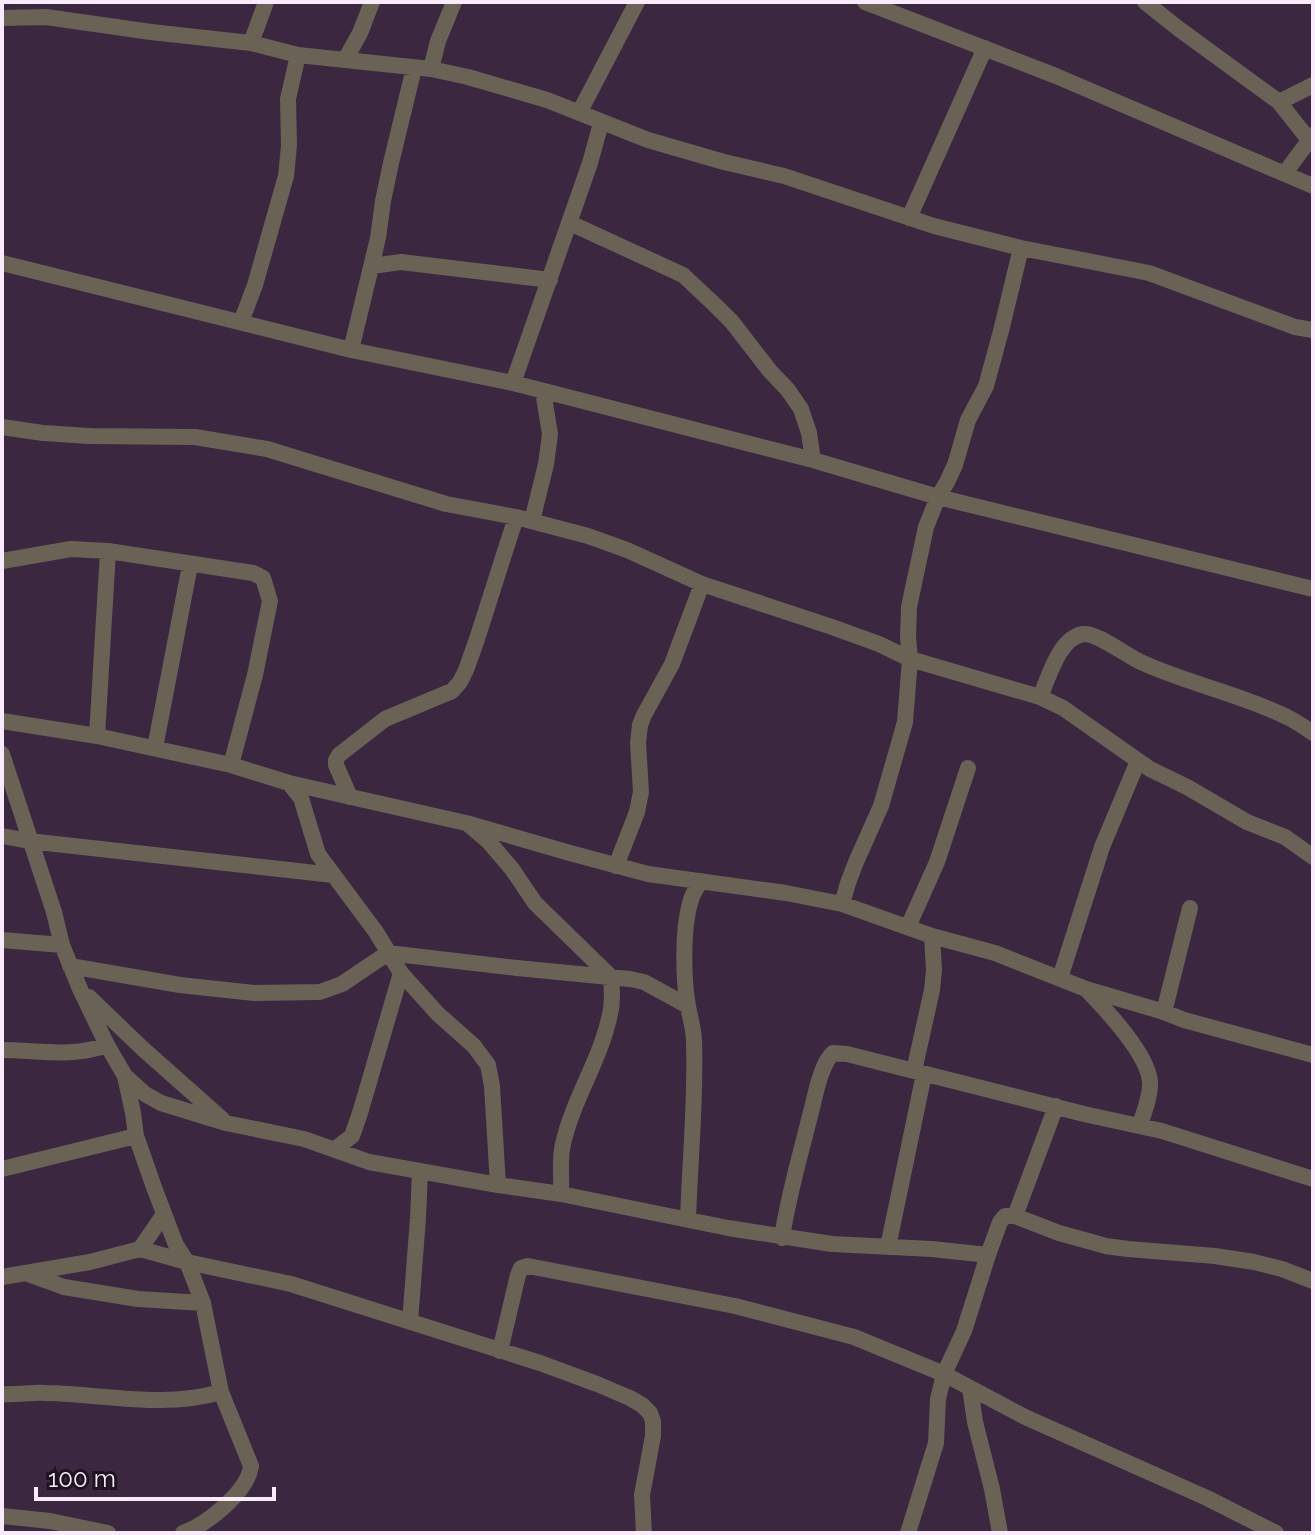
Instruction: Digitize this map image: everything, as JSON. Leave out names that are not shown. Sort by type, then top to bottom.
[{"type":"street","points":[[251,43],[266,2]]},
{"type":"street","points":[[345,60],[372,2]]},
{"type":"street","points":[[351,350],[372,266],[388,176],[422,68],[438,41],[454,2]]},
{"type":"street","points":[[579,113],[637,2]]},
{"type":"street","points":[[865,2],[1139,110],[1313,186]]},
{"type":"street","points":[[1145,2],[1279,102],[1311,137],[1285,173]]},
{"type":"street","points":[[2,18],[48,10],[151,32],[251,43],[298,55],[422,68],[507,87],[660,144],[784,176],[909,218],[1021,248],[1149,273],[1295,327],[1313,330]]},
{"type":"street","points":[[909,218],[985,48]]},
{"type":"street","points":[[241,322],[255,285],[286,176],[288,99],[298,55]]},
{"type":"street","points":[[1279,102],[1310,86],[1313,67]]},
{"type":"street","points":[[513,383],[570,223],[601,123]]},
{"type":"street","points":[[570,223],[683,275],[715,305],[801,409],[813,460]]},
{"type":"street","points":[[842,904],[856,862],[881,806],[905,722],[910,659],[909,607],[926,527],[955,465],[968,420],[986,386],[1021,248]]},
{"type":"street","points":[[372,266],[401,262],[550,280]]},
{"type":"street","points":[[2,263],[351,350],[513,383],[813,460],[938,497],[1313,589]]},
{"type":"street","points":[[350,797],[336,765],[339,755],[385,719],[452,691],[460,682],[546,464],[550,434],[543,391]]},
{"type":"street","points":[[2,427],[89,436],[195,437],[253,446],[446,504],[524,519],[605,542],[702,584],[832,627],[910,659],[1040,697],[1063,708],[1138,761],[1247,822],[1285,837],[1313,857]]},
{"type":"street","points":[[2,561],[71,549],[108,551],[253,573],[263,578],[270,601],[231,765]]},
{"type":"street","points":[[97,736],[108,551]]},
{"type":"street","points":[[155,748],[190,565]]},
{"type":"street","points":[[616,866],[637,812],[641,792],[640,725],[672,664],[702,584]]},
{"type":"street","points":[[1040,697],[1061,648],[1072,638],[1086,633],[1143,664],[1288,717],[1313,733]]},
{"type":"street","points":[[2,721],[97,736],[231,765],[289,783],[466,823],[616,866],[842,904],[932,936],[995,953],[1086,989],[1184,1020],[1313,1055]]},
{"type":"street","points":[[2,754],[62,945],[80,989],[125,1076],[145,1094],[161,1103],[226,1123],[304,1139],[369,1162],[561,1194],[782,1238],[988,1255]]},
{"type":"street","points":[[1060,978],[1102,847],[1138,761]]},
{"type":"street","points":[[908,927],[937,862],[968,768]]},
{"type":"street","points":[[289,783],[301,798],[318,854],[376,932],[401,973],[438,1014],[474,1046],[488,1065],[498,1185]]},
{"type":"street","points":[[466,823],[489,842],[535,903],[611,977],[611,1014],[562,1145],[561,1194]]},
{"type":"street","points":[[2,836],[333,875]]},
{"type":"street","points":[[688,1219],[694,1040],[684,958],[688,909],[701,881]]},
{"type":"street","points":[[1164,1012],[1190,908]]},
{"type":"street","points":[[888,1247],[932,990],[932,936]]},
{"type":"street","points":[[2,940],[62,945]]},
{"type":"street","points":[[70,966],[180,985],[254,993],[320,992],[342,984],[388,953],[644,982],[688,1006]]},
{"type":"street","points":[[335,1149],[352,1136],[401,973]]},
{"type":"street","points":[[80,989],[226,1123]]},
{"type":"street","points":[[1086,989],[1134,1045],[1144,1064],[1150,1082],[1140,1125]]},
{"type":"street","points":[[2,1050],[61,1053],[92,1051],[107,1045]]},
{"type":"street","points":[[782,1238],[792,1185],[826,1059],[833,1053],[1140,1125],[1313,1179]]},
{"type":"street","points":[[125,1076],[136,1136],[176,1245],[187,1262],[203,1303],[221,1392],[251,1466],[250,1474],[237,1493],[199,1527],[183,1533]]},
{"type":"street","points":[[1015,1216],[1056,1106]]},
{"type":"street","points":[[2,1169],[136,1136]]},
{"type":"street","points":[[1294,1173],[1313,1168]]},
{"type":"street","points":[[410,1322],[420,1171]]},
{"type":"street","points":[[140,1249],[164,1214]]},
{"type":"street","points":[[908,1533],[936,1443],[938,1399],[944,1374],[964,1331],[988,1255],[1005,1216],[1015,1216],[1106,1246],[1254,1262],[1313,1281]]},
{"type":"street","points":[[2,1277],[113,1257],[140,1249],[291,1284],[597,1384],[642,1405],[653,1421],[642,1495],[644,1533]]},
{"type":"street","points":[[500,1351],[518,1275],[521,1268],[528,1266],[735,1306],[854,1337],[944,1374],[1025,1417],[1207,1498],[1276,1533]]},
{"type":"street","points":[[26,1273],[64,1287],[138,1299],[203,1303]]},
{"type":"street","points":[[970,1388],[1000,1533]]},
{"type":"street","points":[[2,1394],[45,1392],[115,1399],[179,1400],[221,1392]]},
{"type":"street","points":[[2,1516],[50,1521],[108,1533]]}]
